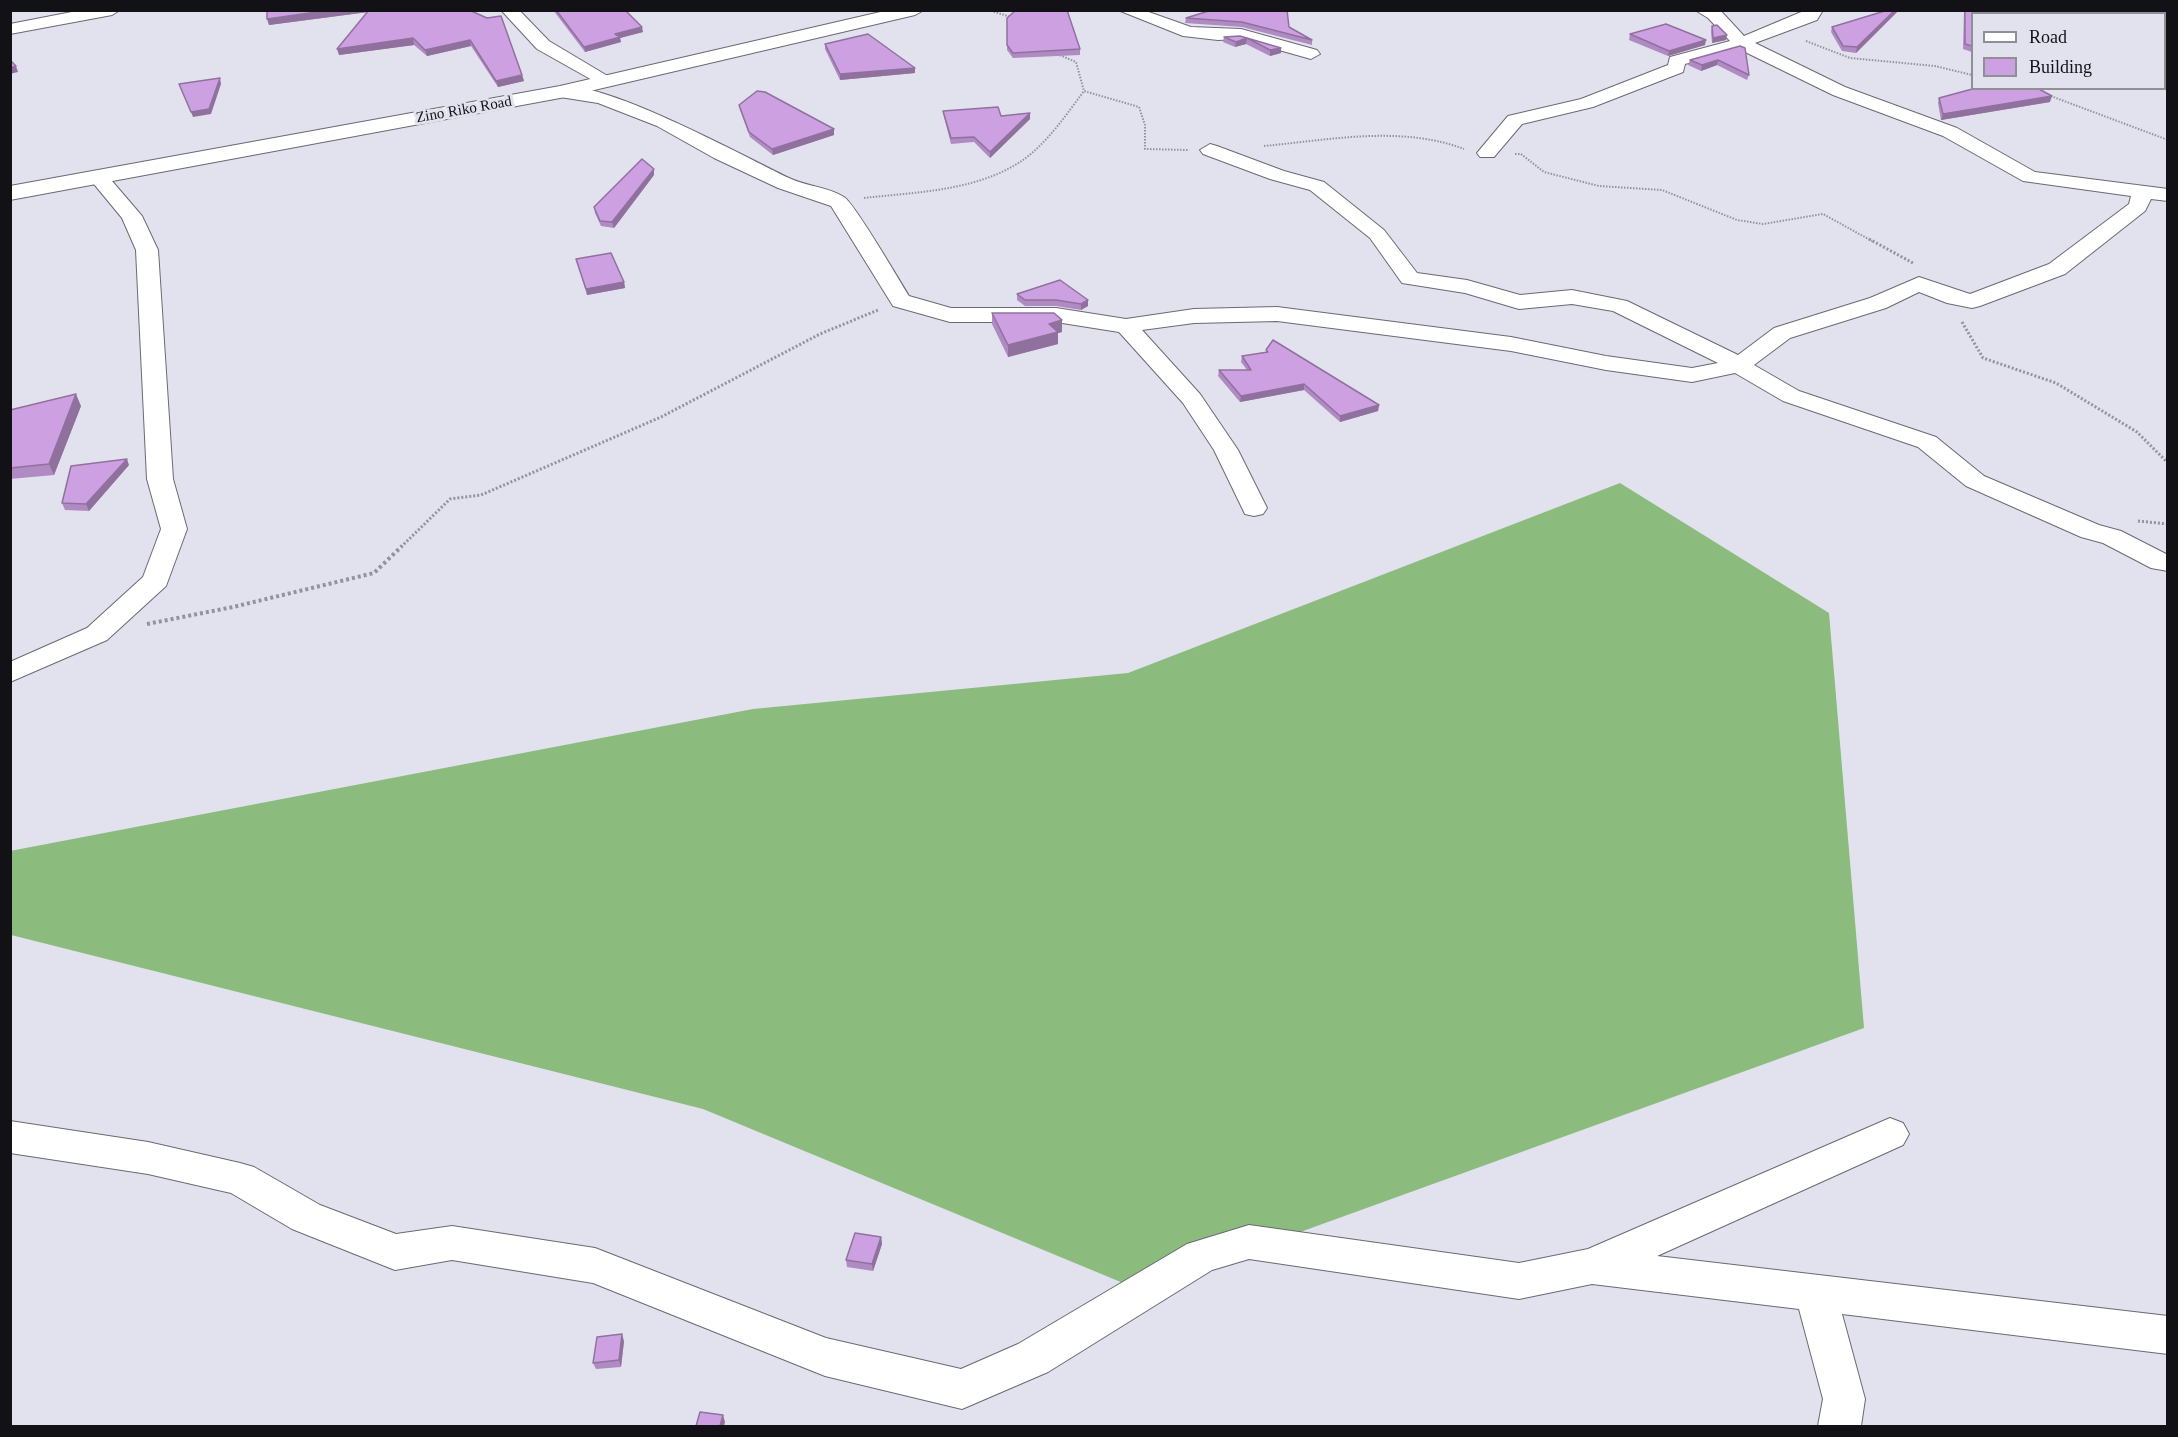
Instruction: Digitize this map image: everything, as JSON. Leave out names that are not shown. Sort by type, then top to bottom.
[{"type":"street","points":[[10,29],[28,18],[112,10]]},
{"type":"street","points":[[509,10],[543,45],[607,81]]},
{"type":"street","name":"Zino Riko Road","points":[[10,193],[560,92],[915,10]]},
{"type":"street","points":[[1126,10],[1189,32],[1218,36],[1241,34],[1311,54]]},
{"type":"street","points":[[1703,10],[1714,14],[1741,43],[1839,91],[1950,132],[2030,177],[2142,194],[2168,195]]},
{"type":"street","points":[[1487,153],[1515,120],[1587,103],[1677,68],[1676,60],[1741,43],[1811,15],[1815,10]]},
{"type":"street","points":[[560,92],[603,98],[664,122],[721,154],[764,174],[838,202],[901,301],[950,315],[1056,315],[1126,326],[1194,316],[1277,314],[1511,344],[1606,363],[1692,375],[1739,365],[1782,333],[1878,303],[1919,284],[1947,296],[1972,301],[2057,269],[2080,254],[2138,207],[2142,194]]},
{"type":"street","points":[[1210,150],[1277,175],[1317,186],[1377,234],[1410,278],[1467,287],[1519,302],[1572,297],[1619,306],[1711,349],[1791,396],[1927,442],[1975,481],[2090,531],[2112,537],[2161,562],[2168,563]]},
{"type":"street","points":[[10,673],[97,634],[156,580],[174,530],[160,479],[147,250],[132,216],[99,178]]},
{"type":"street","points":[[1126,326],[1192,399],[1226,450],[1254,508]]},
{"type":"street","points":[[10,1137],[148,1158],[240,1179],[306,1217],[395,1252],[452,1243],[595,1266],[825,1357],[962,1389],[1033,1358],[1202,1256],[1249,1242],[1519,1281],[1592,1266],[1890,1134]]},
{"type":"street","points":[[1592,1266],[2168,1335]]},
{"type":"street","points":[[1815,1291],[1844,1399],[1839,1426]]},
{"type":"path","points":[[988,10],[1018,19]]},
{"type":"path","points":[[1780,26],[1809,43],[1850,58],[1935,66],[1971,75]]},
{"type":"path","points":[[1050,52],[1076,62],[1084,91]]},
{"type":"path","points":[[1084,91],[1139,107],[1145,125],[1145,149],[1210,150],[1398,137],[1449,141],[1470,153],[1521,154],[1544,172],[1599,186],[1662,190],[1737,220],[1763,224],[1823,214],[1935,275],[1983,358],[2056,383],[2137,432],[2168,463]]},
{"type":"path","points":[[838,202],[972,183],[1023,161],[1046,140],[1084,91]]},
{"type":"path","points":[[2046,94],[2168,140]]},
{"type":"path","points":[[97,634],[233,607],[374,573],[450,499],[481,495],[651,422],[820,334],[901,301]]},
{"type":"green space","points":[[1620,483],[1829,613],[1864,1028],[1140,1290],[703,1109],[11,935],[10,851],[753,709],[1128,673]]},
{"type":"building","points":[[267,10],[331,10],[267,19]]},
{"type":"building","points":[[369,10],[469,10],[487,18],[501,16],[522,75],[496,81],[470,40],[425,50],[413,38],[337,49]]},
{"type":"building","points":[[556,10],[625,10],[642,27],[615,34],[620,37],[584,47]]},
{"type":"building","points":[[1016,10],[1067,10],[1080,49],[1013,53],[1007,45],[1007,18]]},
{"type":"building","points":[[1212,10],[1287,10],[1289,27],[1312,40],[1242,22],[1186,18]]},
{"type":"building","points":[[1888,10],[1895,10],[1857,47],[1843,46],[1832,27]]},
{"type":"building","points":[[1965,10],[1991,10],[1992,12],[1971,12],[1971,46],[1965,44]]},
{"type":"building","points":[[1666,24],[1706,40],[1669,51],[1630,34]]},
{"type":"building","points":[[1717,25],[1727,35],[1713,38],[1712,26]]},
{"type":"building","points":[[868,34],[915,68],[840,74],[825,44]]},
{"type":"building","points":[[1224,37],[1247,38],[1236,42]]},
{"type":"building","points":[[1247,38],[1281,48],[1270,50]]},
{"type":"building","points":[[1740,46],[1745,48],[1749,75],[1718,60],[1702,65],[1690,60]]},
{"type":"building","points":[[10,60],[16,66],[10,68]]},
{"type":"building","points":[[220,78],[209,109],[191,112],[179,84]]},
{"type":"building","points":[[1971,89],[2041,90],[2052,96],[1943,114],[1939,98]]},
{"type":"building","points":[[757,91],[765,92],[834,129],[772,149],[749,132],[739,105]]},
{"type":"building","points":[[998,107],[1001,116],[1030,113],[990,152],[974,137],[951,138],[943,111]]},
{"type":"building","points":[[642,159],[654,169],[612,222],[600,221],[594,207]]},
{"type":"building","points":[[611,253],[624,282],[586,289],[576,259]]},
{"type":"building","points":[[1060,280],[1088,300],[1081,304],[1056,300],[1025,300],[1017,294]]},
{"type":"building","points":[[992,313],[1054,313],[1062,320],[1049,324],[1058,332],[1008,345]]},
{"type":"building","points":[[1273,340],[1379,405],[1340,416],[1304,384],[1241,396],[1219,370],[1251,370],[1242,356],[1268,352],[1266,350]]},
{"type":"building","points":[[76,394],[49,464],[10,468],[10,410]]},
{"type":"building","points":[[127,459],[86,504],[62,503],[71,466]]},
{"type":"building","points":[[855,1233],[881,1237],[872,1264],[846,1260]]},
{"type":"building","points":[[622,1334],[619,1360],[593,1363],[597,1337]]},
{"type":"building","points":[[700,1412],[723,1415],[720,1426],[696,1426]]}]
